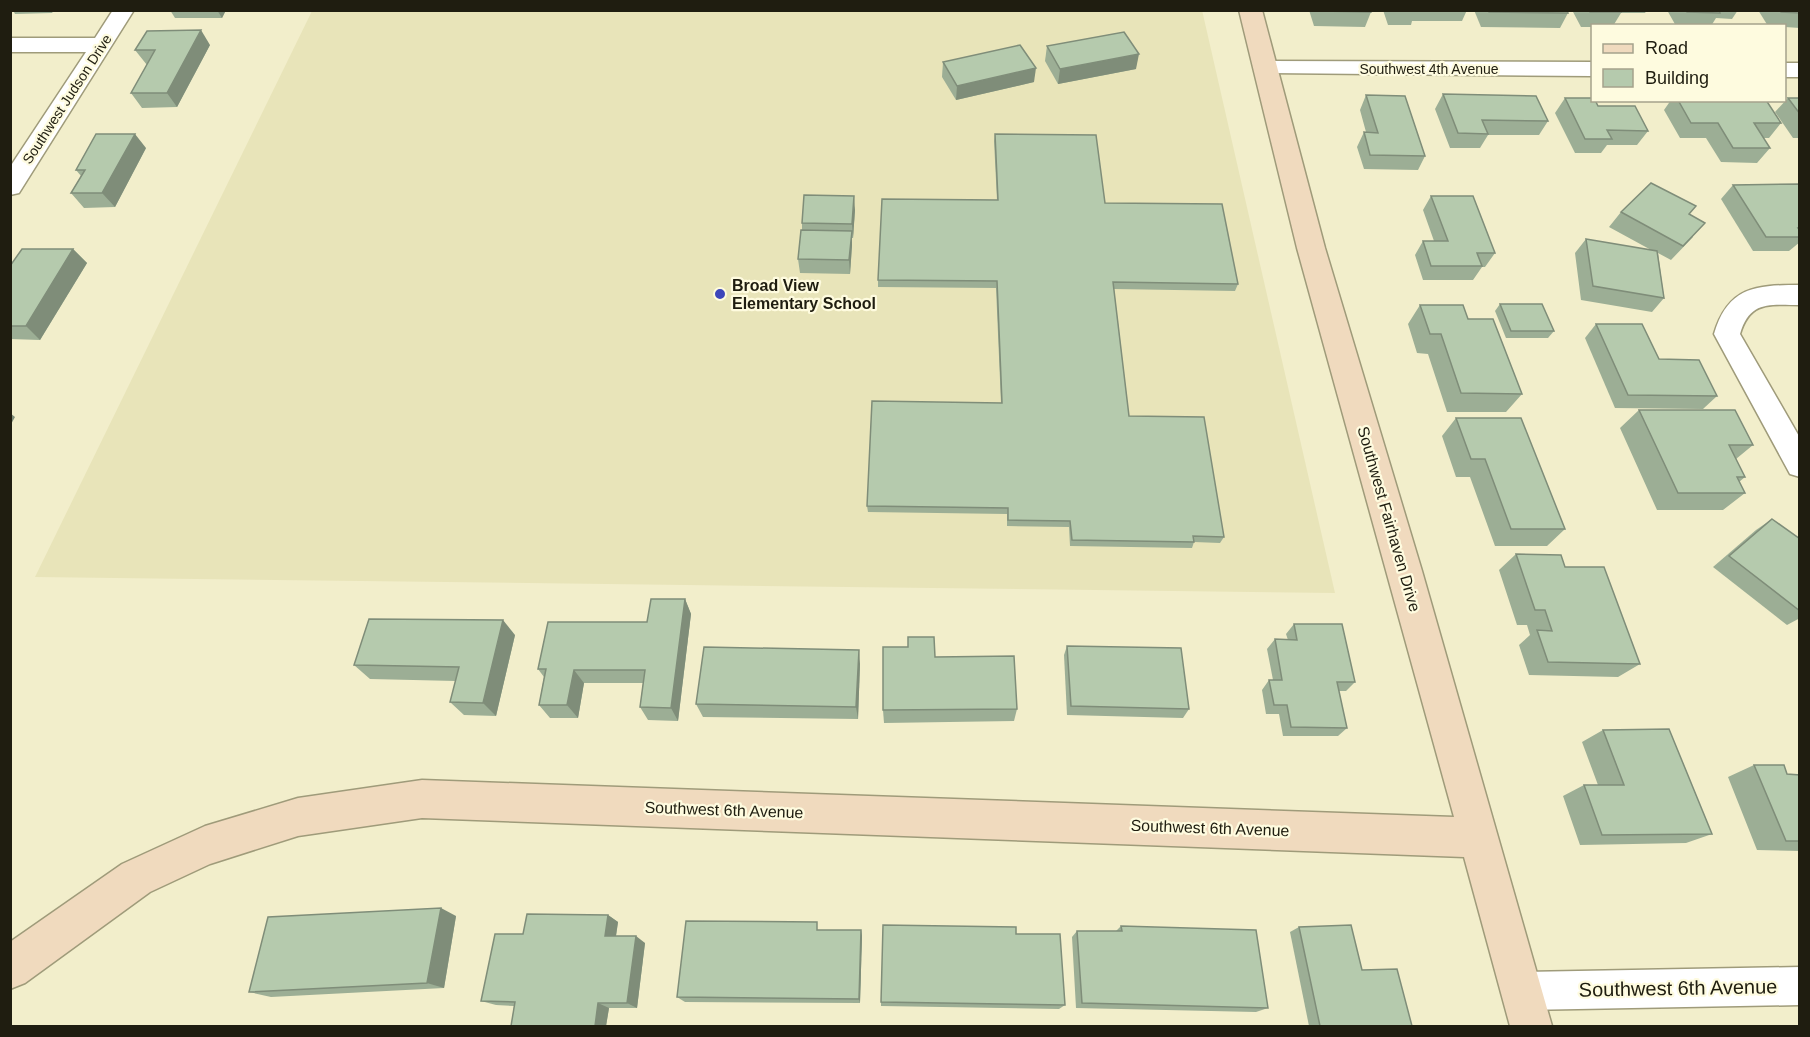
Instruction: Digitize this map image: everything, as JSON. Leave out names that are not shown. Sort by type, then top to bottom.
[{"type":"street","name":"Southwest Judson Drive","points":[[10,187],[124,10]]},
{"type":"street","name":"Southwest Fairhaven Drive","points":[[1250,10],[1311,248],[1531,1026]]},
{"type":"street","points":[[10,45],[101,45]]},
{"type":"street","name":"Southwest 4th Avenue","points":[[1266,68],[1591,69]]},
{"type":"street","points":[[1800,295],[1769,295],[1740,304],[1730,317],[1727,334],[1800,465]]},
{"type":"street","name":"Southwest 6th Avenue","points":[[10,968],[136,878],[205,846],[298,817],[422,799],[1479,838]]},
{"type":"street","name":"Southwest 6th Avenue","points":[[1521,991],[1800,986]]},
{"type":"shaded area","name":"Broad View Elementary School","points":[[1202,10],[1335,593],[35,577],[312,11]]},
{"type":"building","points":[[1371,10],[1371,12],[1320,11]]},
{"type":"building","points":[[1488,10],[1567,10],[1568,13],[1489,12]]},
{"type":"building","points":[[1589,10],[1620,10],[1621,12],[1590,12]]},
{"type":"building","points":[[1686,10],[1719,10],[1720,13],[1687,12]]},
{"type":"building","points":[[1780,10],[1800,10],[1800,13],[1781,12]]},
{"type":"building","points":[[201,30],[167,93],[131,93],[155,50],[135,50],[147,31]]},
{"type":"building","points":[[1124,32],[1139,54],[1060,69],[1047,46]]},
{"type":"building","points":[[1020,45],[1036,68],[957,86],[943,62]]},
{"type":"building","points":[[1443,94],[1536,96],[1548,121],[1482,120],[1488,134],[1458,133]]},
{"type":"building","points":[[1366,95],[1405,96],[1425,156],[1370,155],[1364,132],[1378,133]]},
{"type":"building","points":[[1565,98],[1591,98],[1591,102],[1596,102],[1598,106],[1635,106],[1648,131],[1607,130],[1612,139],[1585,139]]},
{"type":"building","points":[[1788,98],[1800,98],[1800,114]]},
{"type":"building","points":[[1679,102],[1767,102],[1781,123],[1754,123],[1770,148],[1733,148],[1718,123],[1691,123]]},
{"type":"building","points":[[96,134],[135,134],[102,193],[71,193],[85,170],[76,170]]},
{"type":"building","points":[[995,134],[1096,135],[1105,203],[1222,204],[1238,284],[1113,282],[1129,416],[1204,417],[1224,537],[1193,536],[1194,542],[1072,540],[1070,521],[1008,520],[1008,508],[867,506],[872,401],[1002,403],[997,281],[878,280],[882,199],[998,200]]},
{"type":"building","points":[[1651,183],[1696,206],[1689,214],[1705,223],[1683,246],[1621,212]]},
{"type":"building","points":[[1800,184],[1800,228],[1798,228],[1800,237],[1766,237],[1733,185]]},
{"type":"building","points":[[804,195],[854,196],[852,224],[802,223]]},
{"type":"building","points":[[1431,196],[1473,196],[1495,253],[1477,253],[1482,266],[1431,266],[1423,241],[1448,241]]},
{"type":"building","points":[[801,230],[852,231],[849,260],[798,259]]},
{"type":"building","points":[[1586,239],[1657,251],[1664,298],[1593,286]]},
{"type":"building","points":[[22,249],[73,249],[26,326],[10,326],[10,266]]},
{"type":"building","points":[[1500,304],[1542,304],[1554,331],[1511,331]]},
{"type":"building","points":[[1420,305],[1463,305],[1468,319],[1493,319],[1522,394],[1461,393],[1441,334],[1430,334]]},
{"type":"building","points":[[1596,324],[1642,324],[1659,359],[1699,360],[1717,396],[1628,395]]},
{"type":"building","points":[[1639,410],[1735,410],[1753,445],[1729,445],[1745,477],[1737,477],[1745,493],[1678,493]]},
{"type":"building","points":[[1456,418],[1521,418],[1565,529],[1511,529],[1485,459],[1471,459]]},
{"type":"building","points":[[1772,519],[1800,539],[1800,611],[1729,556]]},
{"type":"building","points":[[1516,554],[1561,555],[1565,567],[1604,567],[1640,664],[1548,662],[1537,630],[1552,631],[1545,610],[1535,610]]},
{"type":"building","points":[[651,599],[685,599],[671,708],[640,707],[645,670],[574,670],[567,705],[539,705],[546,669],[538,669],[548,622],[647,622]]},
{"type":"building","points":[[369,619],[503,620],[483,703],[450,702],[459,667],[354,665]]},
{"type":"building","points":[[1294,624],[1342,624],[1355,682],[1337,682],[1347,728],[1291,727],[1287,705],[1274,705],[1269,680],[1282,680],[1275,639],[1297,640]]},
{"type":"building","points":[[908,637],[934,637],[935,657],[1014,656],[1017,709],[883,710],[883,647],[908,647]]},
{"type":"building","points":[[1067,646],[1181,648],[1189,709],[1071,706]]},
{"type":"building","points":[[704,647],[859,650],[856,707],[696,704]]},
{"type":"building","points":[[1669,729],[1712,834],[1602,835],[1584,785],[1624,785],[1603,730]]},
{"type":"building","points":[[1754,765],[1784,765],[1787,774],[1800,775],[1800,841],[1786,841]]},
{"type":"building","points":[[441,908],[427,983],[249,992],[268,917]]},
{"type":"building","points":[[527,914],[608,915],[605,936],[636,936],[627,1003],[598,1003],[595,1026],[511,1026],[515,1002],[481,1001],[495,934],[523,934]]},
{"type":"building","points":[[686,921],[817,922],[817,930],[861,930],[859,999],[677,997]]},
{"type":"building","points":[[883,925],[1016,927],[1016,934],[1060,934],[1065,1005],[881,1002]]},
{"type":"building","points":[[1351,925],[1362,970],[1397,969],[1412,1026],[1320,1026],[1299,927]]},
{"type":"building","points":[[1121,926],[1256,930],[1268,1008],[1082,1003],[1077,931],[1122,931]]},
{"type":"place","name":"Broad View Elementary School","points":[[720,294]]}]
